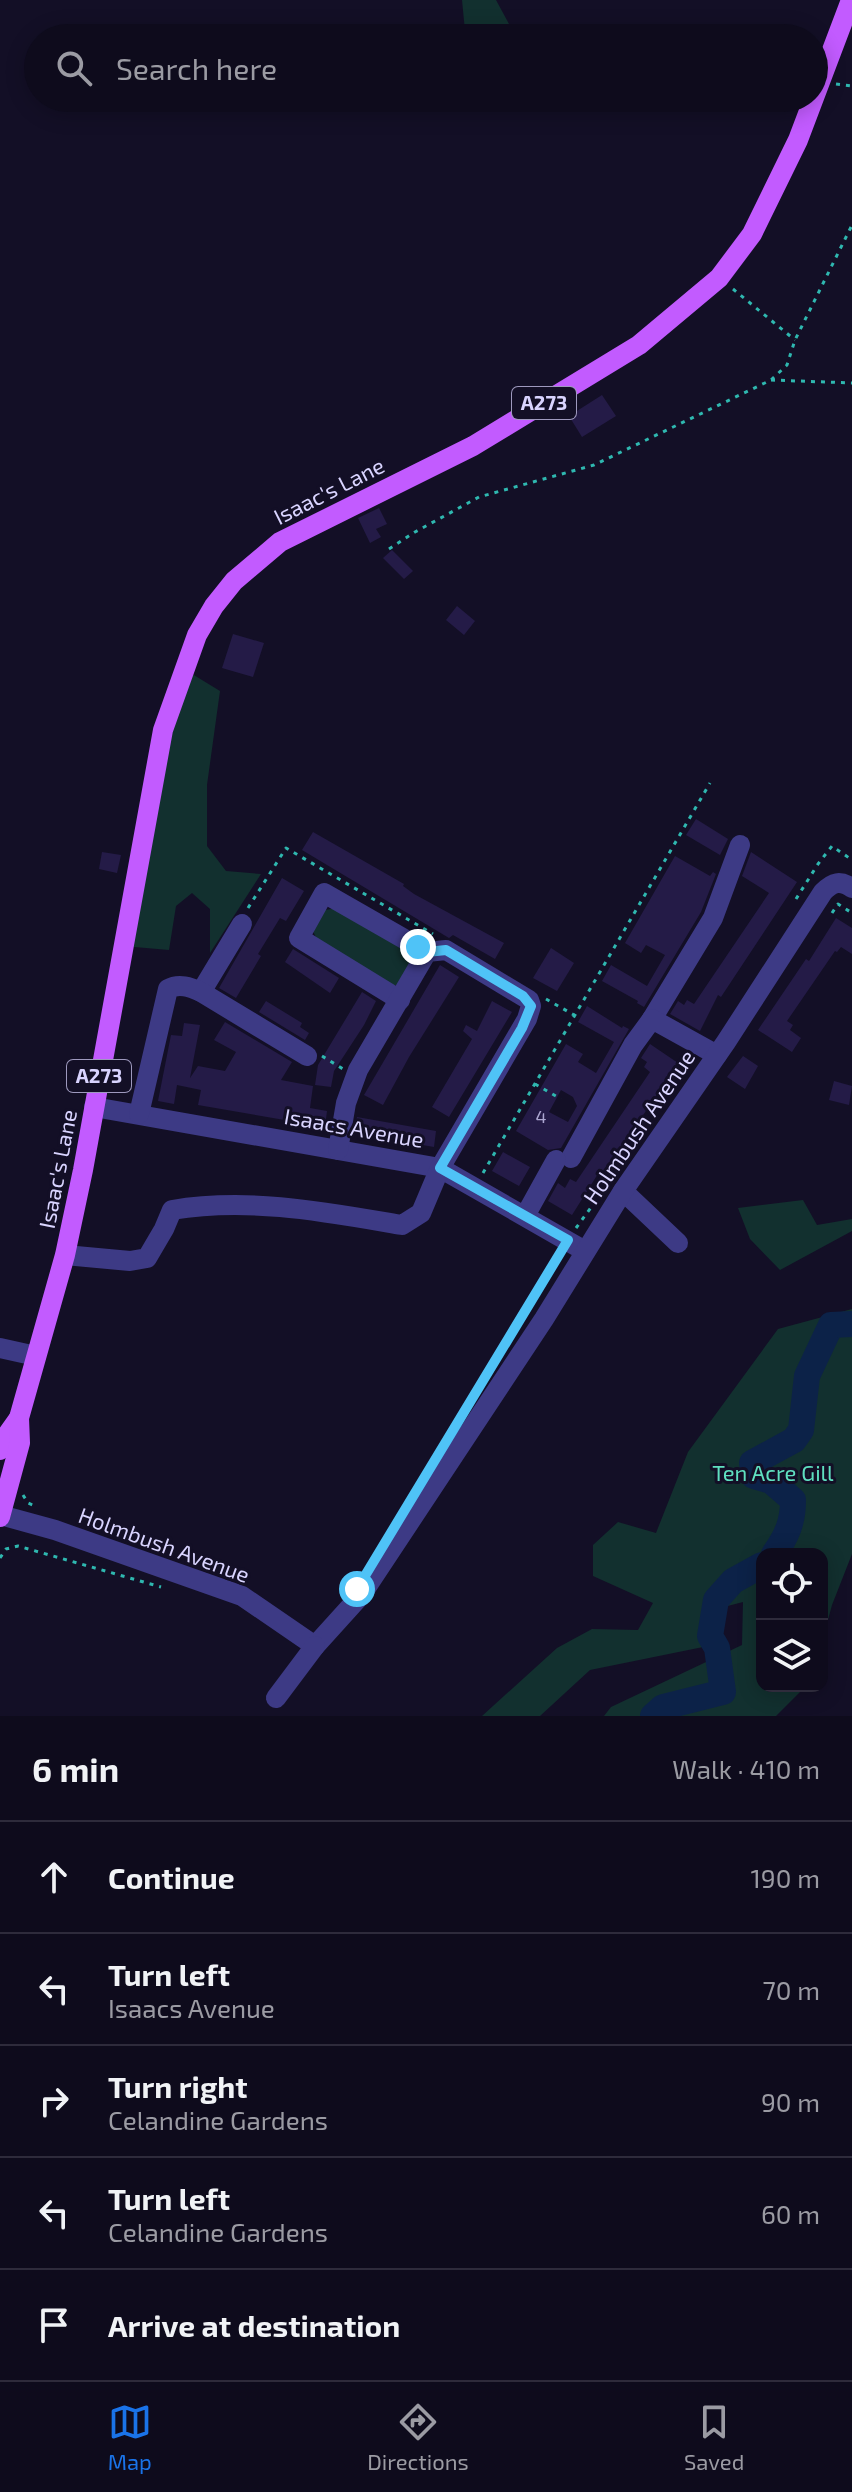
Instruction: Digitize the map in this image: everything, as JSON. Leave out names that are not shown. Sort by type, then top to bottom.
[{"type":"main road","name":"Isaac's Lane","points":[[828,61],[851,0]]},
{"type":"main road","name":"Isaac's Lane","points":[[0,1516],[20,1443],[19,1418],[65,1255],[163,730],[197,635],[234,581],[280,542],[473,446],[639,345],[719,278],[752,234],[809,112]]},
{"type":"main road","name":"Isaac's Lane","points":[[0,1450],[19,1418]]},
{"type":"street","points":[[525,1216],[564,1159],[713,918],[740,845]]},
{"type":"street","name":"Holmbush Avenue","points":[[0,1516],[55,1530],[242,1596],[315,1646],[362,1594],[544,1319],[577,1246],[623,1191],[717,1055],[823,892],[834,883],[841,882],[852,888]]},
{"type":"street","points":[[65,1255],[130,1261],[147,1258],[172,1210],[202,1205],[304,1208],[402,1225],[421,1213],[440,1168],[522,1028],[531,1006],[523,996],[446,950],[427,952],[324,893],[299,938],[400,1000]]},
{"type":"street","points":[[201,992],[242,924]]},
{"type":"street","points":[[338,1150],[346,1103],[358,1070],[427,952]]},
{"type":"street","points":[[139,1114],[168,989],[174,986],[187,986],[201,992],[307,1056]]},
{"type":"street","points":[[652,1019],[717,1055]]},
{"type":"street","name":"Isaacs Avenue","points":[[94,1107],[440,1168],[577,1246]]},
{"type":"street","points":[[623,1191],[678,1243]]},
{"type":"street","points":[[0,1348],[36,1356]]},
{"type":"street","points":[[276,1698],[315,1646]]},
{"type":"path","points":[[389,549],[479,497],[594,465],[771,380],[787,365],[795,340],[852,225]]},
{"type":"path","points":[[719,278],[795,340]]},
{"type":"path","points":[[771,380],[852,383]]},
{"type":"path","points":[[483,1173],[710,783]]},
{"type":"path","points":[[796,900],[832,846],[852,860]]},
{"type":"path","points":[[830,915],[838,904],[852,913]]},
{"type":"path","points":[[546,999],[574,1015]]},
{"type":"path","points":[[307,1056],[318,1054],[346,1071]]},
{"type":"path","points":[[535,1084],[561,1099]]},
{"type":"path","points":[[475,1392],[577,1246],[596,1201]]},
{"type":"path","points":[[21,1492],[28,1503],[43,1509]]},
{"type":"path","points":[[0,1558],[6,1549],[18,1546],[165,1588]]},
{"type":"green space","points":[[462,0],[496,0],[509,24],[464,24]]},
{"type":"green space","points":[[184,669],[220,691],[207,785],[207,846],[226,871],[261,874],[210,953],[210,909],[192,893],[176,906],[169,950],[123,946]]},
{"type":"green space","points":[[337,908],[409,951],[414,964],[404,983],[392,986],[318,942],[313,931],[325,910]]},
{"type":"green space","points":[[803,1200],[817,1225],[852,1219],[852,1231],[780,1270],[750,1239],[738,1208]]},
{"type":"green space","name":"Ten Acre Gill","points":[[852,1309],[852,1554],[828,1620],[828,1548],[756,1548],[756,1692],[800,1692],[776,1716],[604,1716],[611,1707],[742,1645],[743,1602],[716,1609],[708,1646],[590,1670],[540,1716],[482,1716],[557,1648],[592,1629],[638,1630],[653,1603],[593,1576],[593,1545],[618,1522],[656,1533],[688,1452],[778,1329]]},
{"type":"building","points":[[602,395],[616,416],[582,437],[569,416]]},
{"type":"building","points":[[379,508],[387,524],[376,529],[381,537],[370,543],[358,518]]},
{"type":"building","points":[[392,550],[413,571],[404,579],[383,558]]},
{"type":"building","points":[[457,606],[475,621],[464,635],[446,620]]},
{"type":"building","points":[[233,634],[264,643],[253,677],[222,668]]},
{"type":"building","points":[[696,819],[728,839],[720,855],[686,835]]},
{"type":"building","points":[[313,832],[404,884],[414,894],[504,943],[495,959],[453,935],[449,938],[302,850]]},
{"type":"building","points":[[102,852],[121,855],[117,873],[99,869]]},
{"type":"building","points":[[751,852],[797,882],[721,997],[718,995],[700,1031],[670,1014],[678,1001],[684,1005],[687,1000],[694,1004],[769,893],[742,876]]},
{"type":"building","points":[[675,856],[710,876],[713,872],[716,874],[701,912],[644,1007],[602,981],[611,965],[647,986],[665,955],[646,945],[641,953],[625,943]]},
{"type":"building","points":[[282,878],[304,891],[286,921],[280,918],[236,998],[219,988]]},
{"type":"building","points":[[836,918],[852,928],[852,954],[841,947],[835,951],[787,1021],[793,1025],[790,1030],[801,1038],[792,1052],[758,1030],[806,959],[809,961]]},
{"type":"building","points":[[551,948],[574,963],[557,991],[533,978]]},
{"type":"building","points":[[293,949],[339,978],[330,993],[285,962]]},
{"type":"building","points":[[440,965],[459,977],[383,1105],[364,1095]]},
{"type":"building","points":[[362,992],[376,1001],[364,1025],[334,1071],[331,1087],[315,1085],[318,1065]]},
{"type":"building","points":[[266,1001],[302,1023],[300,1027],[309,1033],[305,1040],[259,1012]]},
{"type":"building","points":[[492,1001],[512,1012],[449,1117],[432,1107],[472,1039],[463,1031],[466,1025],[477,1031]]},
{"type":"building","points":[[587,1006],[622,1028],[629,1029],[561,1148],[548,1150],[516,1131],[566,1044],[583,1054],[578,1062],[596,1073],[614,1042],[578,1022]],"holes":[[[561,1090],[573,1097],[577,1106],[568,1122],[549,1112]]]},
{"type":"building","points":[[225,1022],[292,1062],[281,1080],[313,1086],[310,1108],[327,1111],[325,1127],[198,1105],[201,1090],[177,1085],[174,1104],[158,1101],[171,1035],[182,1036],[184,1023],[200,1025],[190,1078],[198,1066],[225,1071],[236,1052],[214,1040]]},
{"type":"building","points":[[650,1044],[678,1063],[605,1172],[601,1169],[572,1215],[548,1201],[558,1183],[565,1188],[570,1179],[576,1182],[650,1072],[644,1067],[647,1062],[641,1058]]},
{"type":"building","points":[[743,1056],[758,1066],[745,1089],[727,1077]]},
{"type":"building","points":[[834,1081],[852,1086],[849,1105],[829,1100]]},
{"type":"building","points":[[357,1117],[436,1131],[434,1147],[354,1133]]},
{"type":"building","points":[[503,1152],[530,1167],[519,1186],[492,1171]]},
{"type":"waterway","points":[[778,1548],[788,1528],[793,1500],[771,1481],[754,1476],[752,1463],[794,1440],[801,1430],[807,1376],[831,1325],[852,1324]]},
{"type":"waterway","points":[[653,1716],[663,1707],[723,1692],[717,1648],[710,1636],[716,1600],[733,1581],[756,1568]]},
{"type":"route","points":[[357,1589],[568,1240],[440,1168],[522,1028],[531,1006],[523,996],[446,950],[427,952],[418,947]]}]
